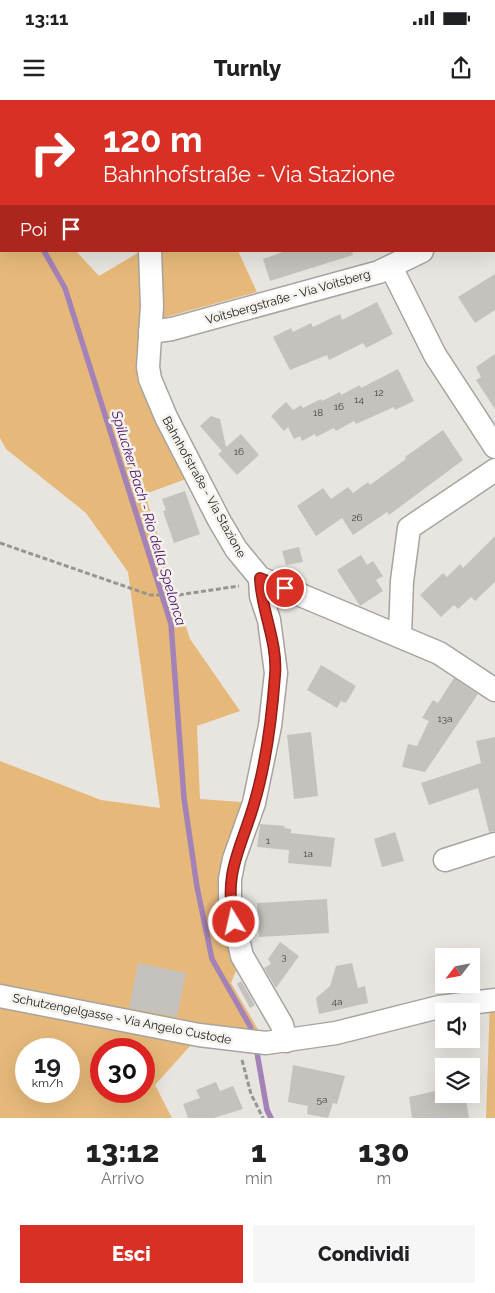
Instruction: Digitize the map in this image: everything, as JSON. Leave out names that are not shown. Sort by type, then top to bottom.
[{"type":"street","name":"Bahnhofstraße - Via Stazione","points":[[150,252],[148,367],[150,379],[166,417],[236,549],[260,578],[400,635],[439,653],[495,690]]},
{"type":"street","name":"Voitsbergstraße - Via Voitsberg","points":[[150,332],[172,329],[214,318],[379,272],[420,252]]},
{"type":"street","points":[[391,266],[435,355],[495,447]]},
{"type":"street","points":[[400,635],[404,560],[409,528],[495,470]]},
{"type":"street","points":[[260,578],[261,596],[269,620],[276,673],[270,726],[254,803],[234,859],[230,879],[230,905],[242,956],[282,1025],[276,1042],[336,1033],[439,1007],[495,1000]]},
{"type":"street","points":[[445,860],[495,844]]},
{"type":"street","name":"Schutzengelgasse - Via Angelo Custode","points":[[0,996],[241,1042],[276,1042]]},
{"type":"path","points":[[0,544],[150,595],[178,595],[246,585],[260,578]]},
{"type":"path","points":[[241,1042],[251,1094],[263,1118]]},
{"type":"shaded area","points":[[0,252],[77,252],[99,276],[139,252],[238,252],[257,292],[166,317],[149,327],[139,350],[186,479],[145,494],[190,639],[240,711],[197,726],[200,799],[254,803],[234,859],[242,956],[231,983],[266,1043],[199,1036],[155,1085],[172,1118],[0,1118],[0,761],[101,800],[160,808],[128,572],[86,513],[6,449],[0,438]]},
{"type":"shaded area","points":[[490,1000],[495,1000],[495,1118],[486,1118]]},
{"type":"building","points":[[283,252],[352,252],[353,255],[270,281],[263,259]]},
{"type":"building","points":[[495,274],[495,310],[475,323],[458,297]]},
{"type":"building","points":[[377,302],[393,334],[366,348],[363,343],[329,360],[327,355],[290,370],[273,337],[291,328],[293,332],[311,323],[313,327],[340,314],[342,320]]},
{"type":"building","points":[[495,354],[495,409],[476,380],[481,377],[476,367]]},
{"type":"building","points":[[398,369],[414,401],[395,410],[394,407],[356,424],[354,421],[336,431],[334,428],[316,437],[315,434],[302,441],[300,436],[294,439],[288,427],[284,431],[271,416],[286,402],[293,410],[301,405],[303,408],[340,392],[341,395],[360,385],[361,388]]},
{"type":"building","points":[[211,416],[220,419],[226,447],[241,434],[259,455],[237,475],[218,454],[222,451],[200,426]]},
{"type":"building","points":[[443,430],[463,460],[389,515],[387,512],[353,535],[342,518],[316,536],[297,506],[323,488],[331,499],[348,487],[353,493],[368,482],[370,485]]},
{"type":"building","points":[[185,491],[200,534],[174,543],[163,511],[166,510],[162,499]]},
{"type":"building","points":[[495,536],[495,582],[475,601],[471,597],[458,609],[454,605],[441,617],[420,595],[443,573],[447,577],[460,564],[463,568]]},
{"type":"building","points":[[299,547],[303,562],[286,565],[282,551]]},
{"type":"building","points":[[361,555],[367,565],[373,561],[383,576],[376,580],[383,591],[360,606],[337,570]]},
{"type":"building","points":[[321,665],[356,686],[346,703],[341,701],[337,708],[307,690]]},
{"type":"building","points":[[454,678],[478,694],[425,772],[402,767],[408,744],[417,746],[429,721],[422,718],[433,700],[438,703]]},
{"type":"building","points":[[311,732],[318,796],[294,799],[287,735]]},
{"type":"building","points":[[495,737],[495,831],[489,832],[478,788],[429,805],[421,783],[481,763],[476,741]]},
{"type":"building","points":[[260,824],[285,826],[284,828],[291,829],[291,833],[335,838],[331,867],[288,863],[289,850],[257,847]]},
{"type":"building","points":[[395,832],[404,861],[382,867],[374,839]]},
{"type":"building","points":[[327,899],[329,933],[259,937],[257,903]]},
{"type":"building","points":[[280,942],[299,956],[276,988],[264,968],[271,964],[268,959]]},
{"type":"building","points":[[138,963],[186,973],[177,1017],[129,1008]]},
{"type":"building","points":[[352,963],[358,988],[365,986],[368,1003],[319,1014],[316,998],[330,986],[336,966]]},
{"type":"building","points":[[241,981],[255,1005],[250,1008],[237,984]]},
{"type":"building","points":[[293,1065],[345,1076],[337,1104],[333,1103],[328,1118],[307,1114],[308,1106],[288,1102]]},
{"type":"building","points":[[216,1082],[220,1091],[233,1086],[243,1109],[214,1118],[188,1118],[183,1104],[200,1098],[196,1090]]},
{"type":"building","points":[[435,1091],[435,1103],[466,1103],[469,1118],[412,1118],[409,1097]]},
{"type":"waterway","name":"Spilucker Bach - Rio della Spelonca","points":[[45,252],[65,288],[171,624],[184,798],[197,887],[212,959],[250,1026],[253,1036]]},
{"type":"waterway","name":"Spilucker Bach - Rio della Spelonca","points":[[256,1047],[267,1110],[271,1118]]},
{"type":"route","points":[[234,922],[230,905],[230,879],[234,859],[254,803],[270,726],[276,673],[269,620],[261,596],[260,578],[285,588]]}]
